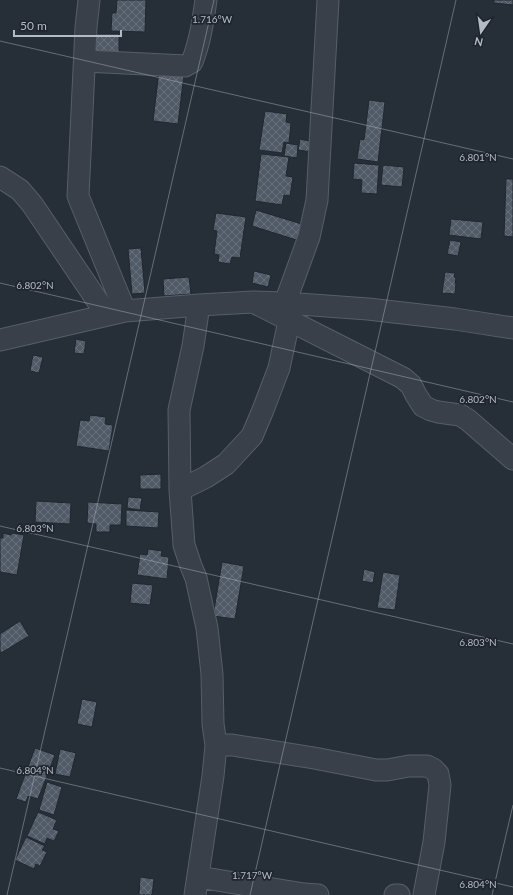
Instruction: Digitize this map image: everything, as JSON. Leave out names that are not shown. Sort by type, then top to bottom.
[{"type":"street","points":[[89,0],[86,27],[78,196],[116,313]]},
{"type":"street","points":[[85,61],[185,66],[192,62],[196,54],[203,28],[206,0]]},
{"type":"street","points":[[180,490],[206,477],[226,464],[252,436],[279,368],[287,312],[309,237],[317,200],[328,0]]},
{"type":"street","points":[[0,177],[20,190],[32,204],[116,313]]},
{"type":"street","points":[[0,340],[116,313],[199,305],[253,302],[287,312],[403,378],[411,385],[423,406],[438,412],[460,415],[468,420],[513,459]]},
{"type":"street","points":[[199,305],[193,346],[179,410],[180,490],[184,545],[196,578],[207,628],[212,674],[213,724],[216,745],[213,776],[196,886],[318,895]]},
{"type":"street","points":[[287,312],[384,311],[454,319],[513,328]]},
{"type":"street","points":[[216,745],[232,745],[314,758],[376,770],[388,770],[409,766],[427,766],[433,769],[438,774],[440,784],[434,842],[424,895]]},
{"type":"building","points":[[117,0],[146,0],[145,32],[111,31],[112,13],[116,13]]},
{"type":"building","points":[[494,0],[513,0],[513,5],[494,3]]},
{"type":"building","points":[[93,34],[119,34],[119,55],[93,55]]},
{"type":"building","points":[[159,71],[184,74],[178,124],[153,121]]},
{"type":"building","points":[[369,100],[385,102],[378,162],[357,159],[360,139],[364,140]]},
{"type":"building","points":[[265,111],[287,114],[286,122],[291,123],[289,143],[284,142],[282,153],[259,150]]},
{"type":"building","points":[[300,139],[314,142],[312,152],[298,150]]},
{"type":"building","points":[[286,143],[298,145],[297,158],[284,156]]},
{"type":"building","points":[[261,154],[289,157],[286,176],[293,177],[290,196],[284,195],[282,205],[255,201]]},
{"type":"building","points":[[354,163],[379,165],[377,194],[361,193],[362,180],[353,179]]},
{"type":"building","points":[[383,165],[404,167],[402,187],[381,185]]},
{"type":"building","points":[[506,179],[513,179],[513,237],[504,236]]},
{"type":"building","points":[[256,210],[308,226],[303,242],[252,226]]},
{"type":"building","points":[[216,213],[246,217],[240,258],[232,257],[230,264],[218,262],[219,255],[214,254],[217,231],[213,230]]},
{"type":"building","points":[[451,219],[483,222],[481,239],[449,235]]},
{"type":"building","points":[[450,240],[461,242],[458,256],[447,254]]},
{"type":"building","points":[[141,248],[145,293],[132,294],[128,249]]},
{"type":"building","points":[[254,271],[271,275],[268,287],[252,283]]},
{"type":"building","points":[[445,272],[455,273],[455,294],[442,293]]},
{"type":"building","points":[[189,277],[191,294],[164,296],[163,279]]},
{"type":"building","points":[[76,339],[86,341],[84,354],[74,353]]},
{"type":"building","points":[[33,355],[43,357],[39,373],[30,371]]},
{"type":"building","points":[[90,415],[106,417],[105,424],[113,425],[109,451],[76,446],[80,420],[89,421]]},
{"type":"building","points":[[161,474],[161,489],[140,489],[140,475]]},
{"type":"building","points":[[128,497],[142,498],[140,510],[127,508]]},
{"type":"building","points":[[36,501],[71,503],[70,524],[35,522]]},
{"type":"building","points":[[88,502],[122,504],[121,525],[110,525],[110,532],[96,532],[96,524],[87,523]]},
{"type":"building","points":[[126,510],[159,512],[158,528],[126,526]]},
{"type":"building","points":[[3,533],[11,535],[12,533],[24,535],[17,575],[0,572],[0,538],[3,538]]},
{"type":"building","points":[[148,549],[162,551],[161,556],[169,557],[167,579],[137,575],[140,554],[147,555]]},
{"type":"building","points":[[222,562],[244,566],[235,619],[213,616]]},
{"type":"building","points":[[364,569],[375,572],[373,583],[362,581]]},
{"type":"building","points":[[383,572],[400,575],[395,610],[377,608]]},
{"type":"building","points":[[132,583],[153,585],[150,605],[130,603]]},
{"type":"building","points":[[20,621],[29,636],[1,653],[0,634]]},
{"type":"building","points":[[82,699],[97,702],[92,727],[77,724]]},
{"type":"building","points":[[35,748],[55,755],[38,799],[28,796],[26,802],[16,799]]},
{"type":"building","points":[[60,749],[76,753],[70,777],[55,774]]},
{"type":"building","points":[[47,782],[62,787],[54,815],[39,810]]},
{"type":"building","points":[[38,812],[57,820],[53,829],[59,831],[54,841],[47,838],[45,844],[27,836]]},
{"type":"building","points":[[26,837],[45,846],[42,850],[47,852],[40,866],[36,864],[34,869],[15,860]]},
{"type":"building","points":[[140,877],[154,879],[152,895],[139,895]]}]
